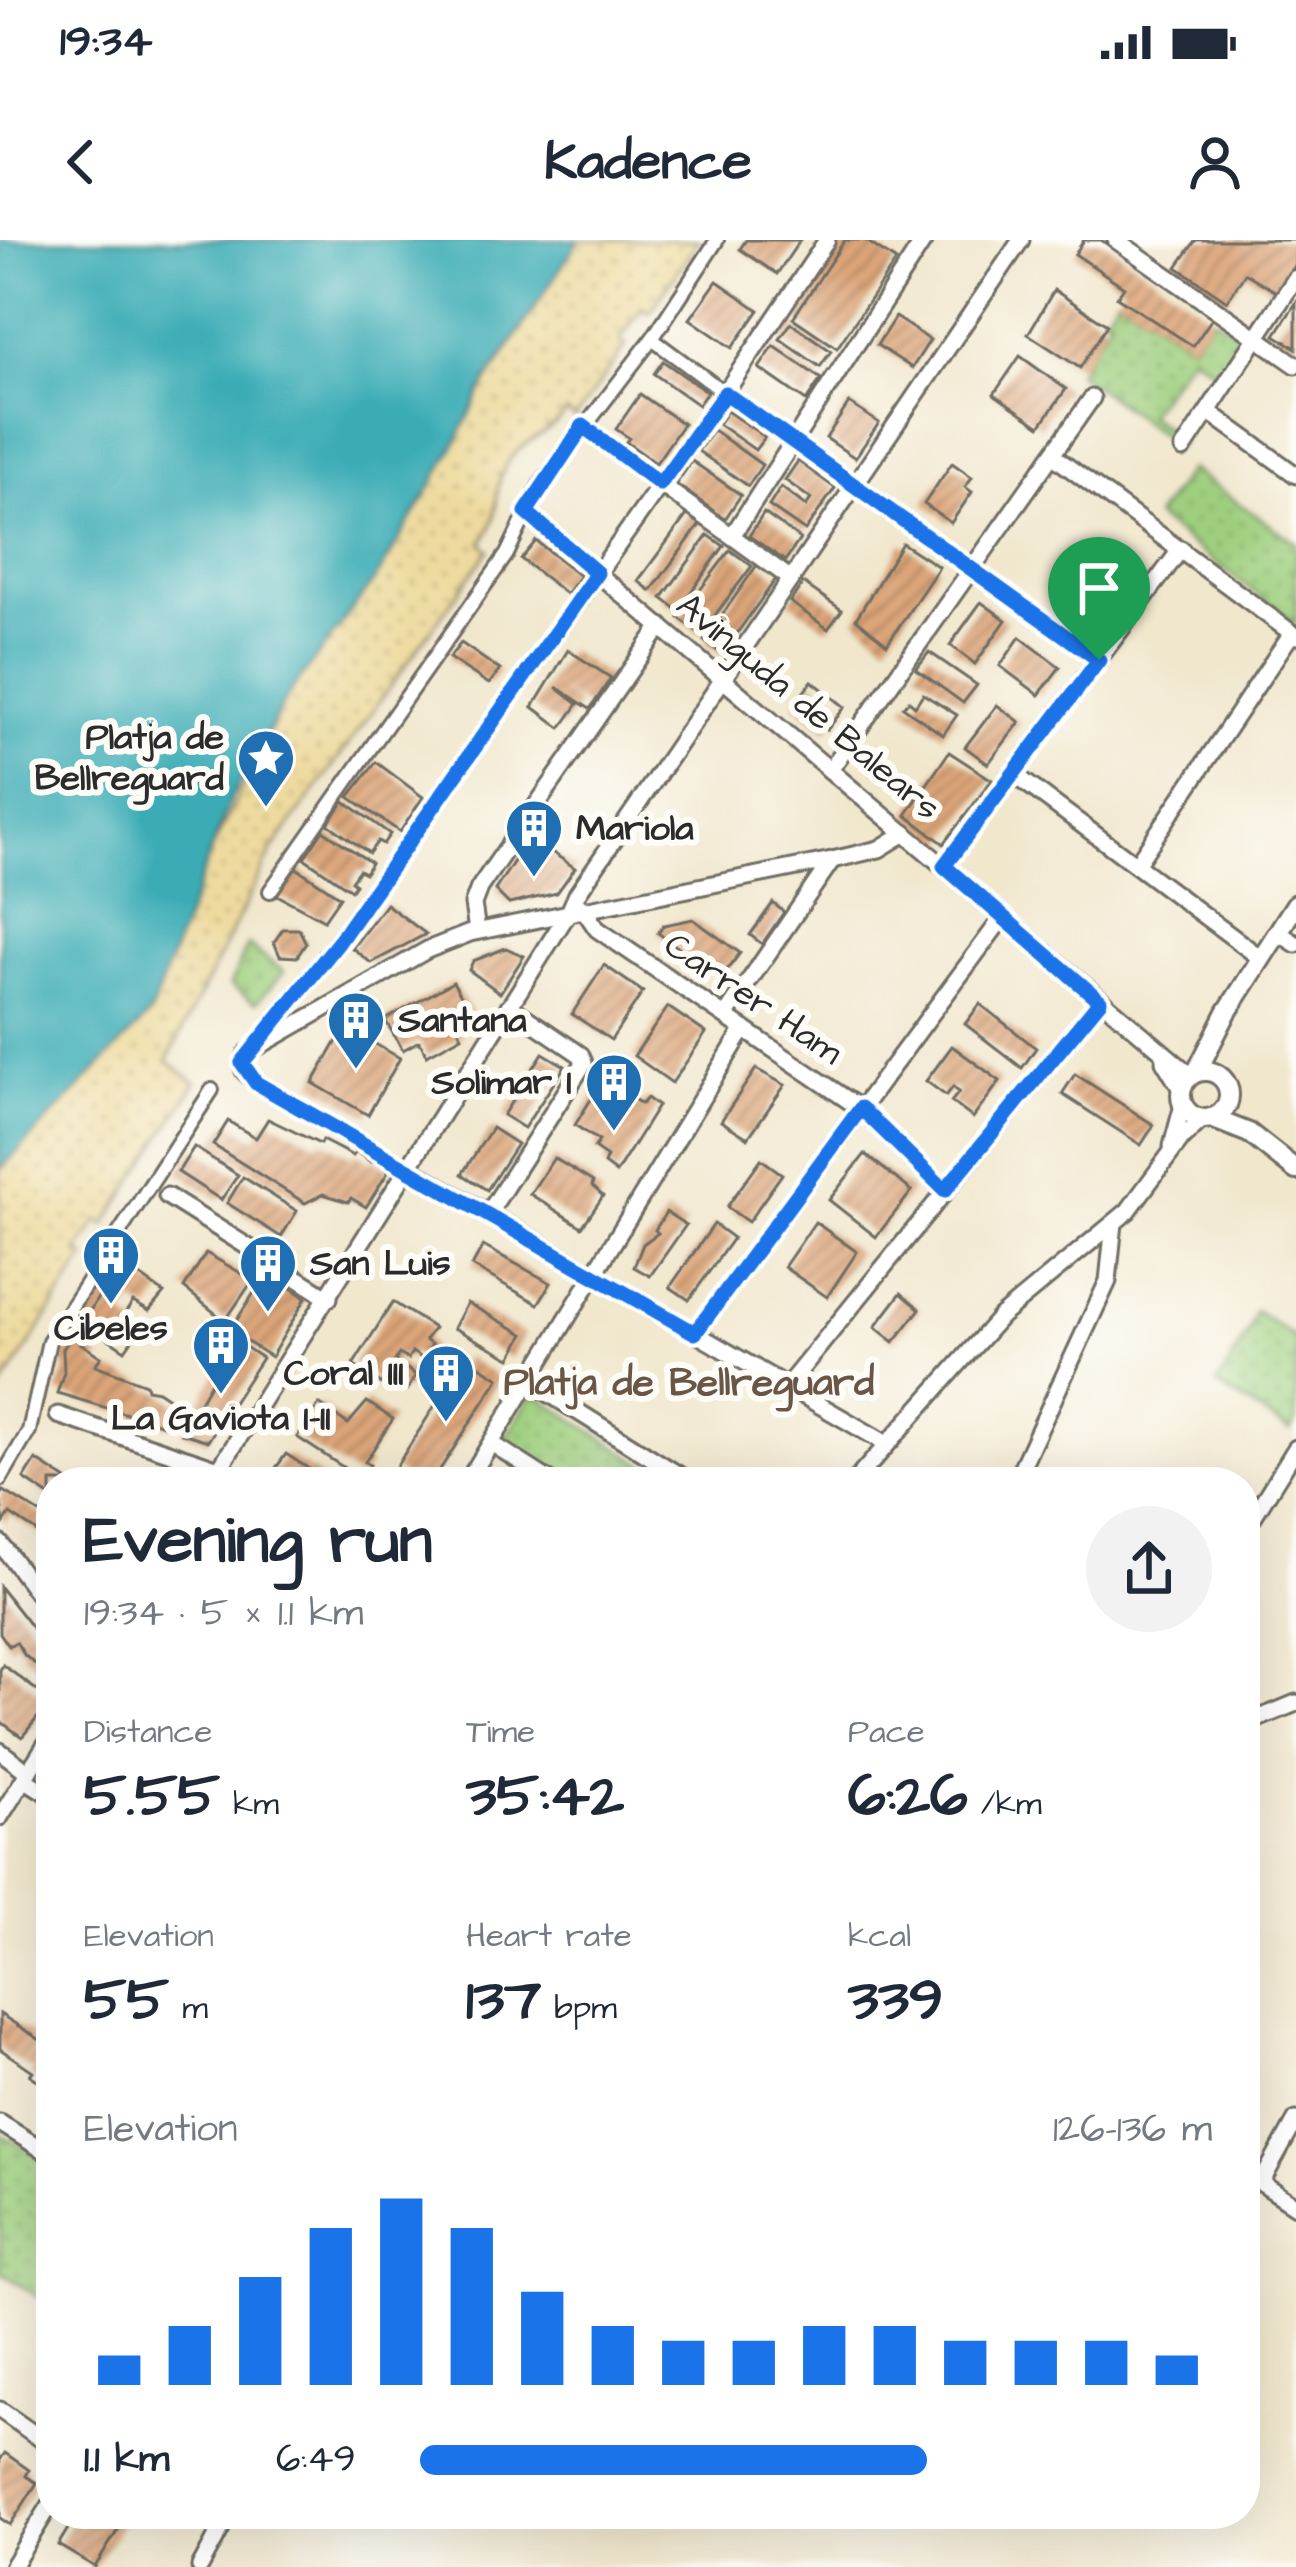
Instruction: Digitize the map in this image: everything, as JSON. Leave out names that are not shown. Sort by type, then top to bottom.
[{"type":"street","points":[[270,891],[507,554],[526,512],[583,426],[652,339],[717,240]]},
{"type":"street","points":[[257,1045],[338,943],[725,393],[827,240]]},
{"type":"street","points":[[732,536],[923,240]]},
{"type":"street","points":[[221,1467],[509,1006],[576,908],[577,894],[1021,240]]},
{"type":"street","points":[[1116,240],[1296,364]]},
{"type":"street","points":[[1183,449],[1296,278]]},
{"type":"street","points":[[652,339],[1099,660]]},
{"type":"street","points":[[830,770],[1092,398]]},
{"type":"street","points":[[1209,412],[1296,475]]},
{"type":"street","points":[[583,426],[791,579]]},
{"type":"street","points":[[1052,455],[1294,634],[1136,865]]},
{"type":"street","name":"Avinguda de Balears","points":[[526,512],[1155,1048],[1188,1085]]},
{"type":"street","points":[[944,866],[1181,549]]},
{"type":"street","points":[[478,931],[473,904],[479,888],[661,626]]},
{"type":"street","points":[[1014,774],[1262,959]]},
{"type":"street","points":[[887,1444],[256,1083],[244,1071],[244,1056],[427,950],[478,931],[880,849],[904,833]]},
{"type":"street","points":[[725,1016],[832,860]]},
{"type":"street","points":[[1169,1154],[1188,1085],[1262,959],[1288,939],[1296,904]]},
{"type":"street","name":"Carrer Ham","points":[[576,908],[597,929],[861,1108],[945,1190]]},
{"type":"street","points":[[695,1333],[1003,917]]},
{"type":"street","points":[[787,1386],[1100,1001]]},
{"type":"street","points":[[488,1214],[584,1063],[581,1055],[509,1006]]},
{"type":"street","points":[[1222,1024],[1219,1075],[1262,1141]]},
{"type":"street","points":[[476,1467],[743,1029]]},
{"type":"street","points":[[1188,1085],[1219,1075]]},
{"type":"street","points":[[1188,1085],[1188,1112],[1234,1125],[1296,1170]]},
{"type":"street","points":[[0,1480],[36,1409],[49,1342],[212,1090]]},
{"type":"street","points":[[867,1467],[1001,1316],[1114,1223],[1151,1183],[1169,1154],[1225,1109],[1229,1095]]},
{"type":"street","points":[[151,1185],[328,1298]]},
{"type":"street","points":[[1022,1467],[1108,1281],[1114,1223]]},
{"type":"street","points":[[529,1381],[666,1467]]},
{"type":"street","points":[[36,1409],[192,1467]]},
{"type":"street","points":[[491,1443],[529,1467]]},
{"type":"street","points":[[1260,1507],[1296,1448]]},
{"type":"street","points":[[0,1543],[36,1591]]},
{"type":"street","points":[[1260,1718],[1296,1703]]},
{"type":"street","points":[[0,1751],[36,1783]]},
{"type":"street","points":[[0,1817],[36,1759]]},
{"type":"street","points":[[1296,2120],[1261,2183],[1296,2206]]},
{"type":"street","points":[[0,2123],[36,2146]]},
{"type":"street","points":[[0,2410],[36,2435]]},
{"type":"street","points":[[12,2567],[36,2528]]},
{"type":"street","points":[[200,2567],[221,2529]]},
{"type":"sand","name":"Platja de Bellreguard","points":[[578,240],[699,240],[650,312],[642,308],[620,339],[626,346],[575,418],[566,412],[508,462],[493,521],[482,542],[489,550],[273,849],[167,1061],[196,1083],[105,1225],[98,1221],[78,1251],[85,1258],[0,1391],[0,1170],[150,1014],[204,865],[286,698]]},
{"type":"green space","points":[[1117,297],[1192,345],[1213,317],[1249,340],[1223,377],[1191,355],[1147,414],[1182,440],[1178,447],[1077,373],[1110,320],[1105,316]]},
{"type":"green space","points":[[1190,469],[1296,543],[1296,624],[1155,517]]},
{"type":"green space","points":[[248,945],[284,972],[256,1003],[230,985]]},
{"type":"green space","points":[[1255,1311],[1296,1338],[1296,1422],[1290,1431],[1217,1385]]},
{"type":"green space","points":[[533,1393],[648,1467],[546,1467],[504,1440]]},
{"type":"green space","points":[[0,2133],[36,2156],[36,2296],[0,2271]]},
{"type":"water","points":[[0,240],[579,240],[487,380],[452,451],[379,574],[286,698],[230,800],[150,1014],[0,1170]]},
{"type":"building","points":[[746,240],[800,240],[777,274],[740,249]]},
{"type":"building","points":[[845,240],[865,240],[896,261],[837,348],[793,318]]},
{"type":"building","points":[[1084,240],[1101,240],[1213,317],[1193,346],[1117,297],[1124,287],[1075,254]]},
{"type":"building","points":[[1196,240],[1296,240],[1296,264],[1278,293],[1245,273],[1227,301],[1177,267]]},
{"type":"building","points":[[717,281],[759,310],[732,348],[690,319]]},
{"type":"building","points":[[1054,290],[1107,325],[1080,368],[1028,334]]},
{"type":"building","points":[[1296,303],[1296,348],[1275,335]]},
{"type":"building","points":[[895,317],[930,340],[912,368],[877,345]]},
{"type":"building","points":[[791,323],[831,351],[820,367],[780,339]]},
{"type":"building","points":[[774,346],[821,379],[806,401],[759,368]]},
{"type":"building","points":[[1020,356],[1066,389],[1040,426],[994,394]]},
{"type":"building","points":[[663,361],[707,392],[698,405],[654,374]]},
{"type":"building","points":[[640,394],[683,424],[656,463],[616,429]]},
{"type":"building","points":[[849,403],[879,423],[855,458],[826,438]]},
{"type":"building","points":[[727,411],[765,437],[755,450],[718,424]]},
{"type":"building","points":[[713,430],[762,465],[748,486],[698,451]]},
{"type":"building","points":[[692,461],[741,495],[725,519],[676,484]]},
{"type":"building","points":[[798,461],[835,488],[805,531],[769,506],[781,487],[806,506],[811,499],[785,480]]},
{"type":"building","points":[[952,463],[972,477],[965,487],[972,492],[951,523],[924,504]]},
{"type":"building","points":[[689,512],[702,522],[651,591],[638,581]]},
{"type":"building","points":[[764,513],[800,539],[785,561],[749,536]]},
{"type":"building","points":[[708,535],[724,546],[678,610],[662,598]]},
{"type":"building","points":[[536,541],[580,576],[566,594],[521,559]]},
{"type":"building","points":[[902,543],[939,567],[887,644],[856,619]]},
{"type":"building","points":[[730,550],[752,566],[701,634],[679,618]]},
{"type":"building","points":[[759,562],[778,576],[722,654],[704,641]]},
{"type":"building","points":[[803,583],[842,610],[828,629],[790,602]]},
{"type":"building","points":[[981,602],[1006,620],[975,664],[950,645]]},
{"type":"building","points":[[1020,637],[1060,667],[1039,695],[1000,666]]},
{"type":"building","points":[[461,643],[500,670],[489,684],[449,658]]},
{"type":"building","points":[[568,650],[611,678],[590,709],[556,687],[578,704],[561,728],[533,707]]},
{"type":"building","points":[[929,652],[977,685],[963,703],[916,669]]},
{"type":"building","points":[[812,681],[845,707],[827,730],[795,704]]},
{"type":"building","points":[[923,694],[957,715],[943,735],[903,707],[909,701],[915,706]]},
{"type":"building","points":[[997,705],[1020,722],[988,764],[965,747]]},
{"type":"building","points":[[949,752],[992,780],[944,844],[906,815]]},
{"type":"building","points":[[376,762],[423,797],[400,832],[349,797]]},
{"type":"building","points":[[344,801],[390,834],[383,844],[378,841],[369,853],[328,824]]},
{"type":"building","points":[[323,830],[371,863],[365,873],[359,870],[351,890],[304,858]]},
{"type":"building","name":"Mariola","points":[[530,837],[575,868],[557,893],[509,904],[495,890]]},
{"type":"building","points":[[295,867],[340,897],[324,920],[277,895]]},
{"type":"building","points":[[773,903],[784,912],[762,944],[750,935]]},
{"type":"building","points":[[386,904],[426,934],[371,963],[352,948]]},
{"type":"building","points":[[693,919],[740,953],[721,978],[658,933],[664,925]]},
{"type":"building","points":[[283,929],[299,929],[306,943],[297,957],[280,956],[274,942]]},
{"type":"building","points":[[506,948],[524,956],[500,993],[469,970],[473,961]]},
{"type":"building","points":[[604,965],[643,992],[611,1040],[572,1014]]},
{"type":"building","points":[[453,982],[471,1012],[454,1022],[462,1036],[427,1055],[419,1041],[403,1050],[385,1020]]},
{"type":"building","points":[[980,1004],[1036,1048],[1022,1068],[965,1024]]},
{"type":"building","points":[[668,1007],[706,1033],[672,1083],[634,1056]]},
{"type":"building","name":"Santana","points":[[345,1027],[400,1058],[368,1115],[313,1083]]},
{"type":"building","points":[[952,1046],[1000,1081],[973,1118],[951,1102],[959,1092],[953,1087],[946,1096],[926,1081]]},
{"type":"building","points":[[543,1053],[565,1066],[524,1128],[503,1115]]},
{"type":"building","points":[[756,1069],[785,1085],[748,1138],[721,1121]]},
{"type":"building","points":[[1075,1074],[1154,1125],[1141,1145],[1062,1094]]},
{"type":"building","name":"Solimar I","points":[[598,1088],[623,1104],[628,1096],[642,1104],[647,1098],[658,1106],[616,1173],[604,1164],[607,1157],[594,1148],[599,1141],[575,1125]]},
{"type":"building","points":[[268,1119],[390,1169],[366,1207],[351,1198],[348,1202],[323,1194],[305,1203],[213,1145],[228,1121],[256,1138]]},
{"type":"building","points":[[492,1128],[517,1144],[487,1190],[462,1174]]},
{"type":"building","points":[[194,1147],[238,1175],[221,1200],[178,1172]]},
{"type":"building","points":[[865,1154],[912,1191],[876,1237],[829,1200]]},
{"type":"building","points":[[554,1158],[593,1182],[603,1196],[582,1227],[530,1194]]},
{"type":"building","points":[[761,1159],[782,1174],[748,1222],[727,1207]]},
{"type":"building","points":[[243,1177],[297,1211],[281,1237],[227,1203]]},
{"type":"building","points":[[666,1212],[686,1225],[650,1276],[634,1267],[643,1244],[658,1233],[655,1230]]},
{"type":"building","points":[[815,1222],[857,1252],[827,1297],[784,1267]]},
{"type":"building","points":[[714,1224],[733,1238],[689,1300],[670,1287]]},
{"type":"building","points":[[483,1246],[551,1283],[538,1304],[472,1266]]},
{"type":"building","points":[[206,1253],[253,1280],[225,1321],[184,1288]]},
{"type":"building","name":"Cibeles","points":[[120,1262],[164,1293],[149,1311],[133,1302],[123,1316],[140,1328],[125,1350],[83,1322]]},
{"type":"building","name":"San Luis","points":[[267,1272],[306,1298],[271,1357],[230,1331]]},
{"type":"building","points":[[901,1293],[920,1309],[894,1342],[875,1327]]},
{"type":"building","points":[[393,1302],[434,1328],[425,1340],[432,1345],[423,1359],[412,1352],[408,1359],[399,1354],[395,1361],[416,1375],[407,1390],[395,1383],[391,1390],[353,1365]]},
{"type":"building","points":[[467,1303],[524,1334],[511,1358],[454,1328]]},
{"type":"building","points":[[71,1337],[101,1357],[95,1365],[146,1384],[147,1389],[185,1409],[180,1420],[175,1417],[170,1427],[57,1393],[64,1372],[63,1349]]},
{"type":"building","name":"La Gaviota I-II","points":[[235,1340],[262,1358],[208,1441],[182,1433]]},
{"type":"building","name":"Coral III","points":[[466,1357],[499,1378],[442,1467],[396,1467]]},
{"type":"building","points":[[367,1402],[393,1419],[365,1462],[369,1467],[343,1467],[297,1437],[319,1404],[348,1424]]},
{"type":"building","points":[[286,1454],[306,1467],[277,1467]]},
{"type":"building","points":[[36,1460],[47,1467],[36,1467],[36,1487],[24,1479]]},
{"type":"building","points":[[4,1491],[36,1511],[36,1531],[10,1514],[4,1523],[0,1496]]},
{"type":"building","points":[[0,1587],[36,1633],[36,1664],[16,1642],[9,1646],[0,1633]]},
{"type":"building","points":[[3,1665],[36,1690],[36,1720],[22,1737],[0,1721]]},
{"type":"building","points":[[0,2014],[36,2037],[36,2079],[30,2075],[33,2071],[0,2049]]},
{"type":"building","points":[[5,2453],[29,2470],[26,2476],[36,2482],[10,2525],[0,2518],[0,2460]]},
{"type":"building","points":[[68,2529],[119,2529],[95,2567],[58,2545]]},
{"type":"place","name":"Platja de Bellreguard","points":[[266,809]]},
{"type":"place","name":"Mariola","points":[[534,879]]},
{"type":"place","name":"Santana","points":[[356,1071]]},
{"type":"place","name":"Solimar I","points":[[614,1133]]},
{"type":"place","name":"Cibeles","points":[[111,1306]]},
{"type":"place","name":"San Luis","points":[[268,1314]]},
{"type":"place","name":"La Gaviota I-II","points":[[221,1396]]},
{"type":"place","name":"Coral III","points":[[446,1424]]},
{"type":"district","name":"Platja de Bellreguard","points":[[689,1384]]},
{"type":"route","points":[[725,393],[1099,660],[944,866],[1100,1001],[945,1190],[861,1108],[695,1333],[256,1083],[244,1071],[244,1056],[338,943],[597,573],[526,512],[583,426],[660,484],[725,393]]}]
